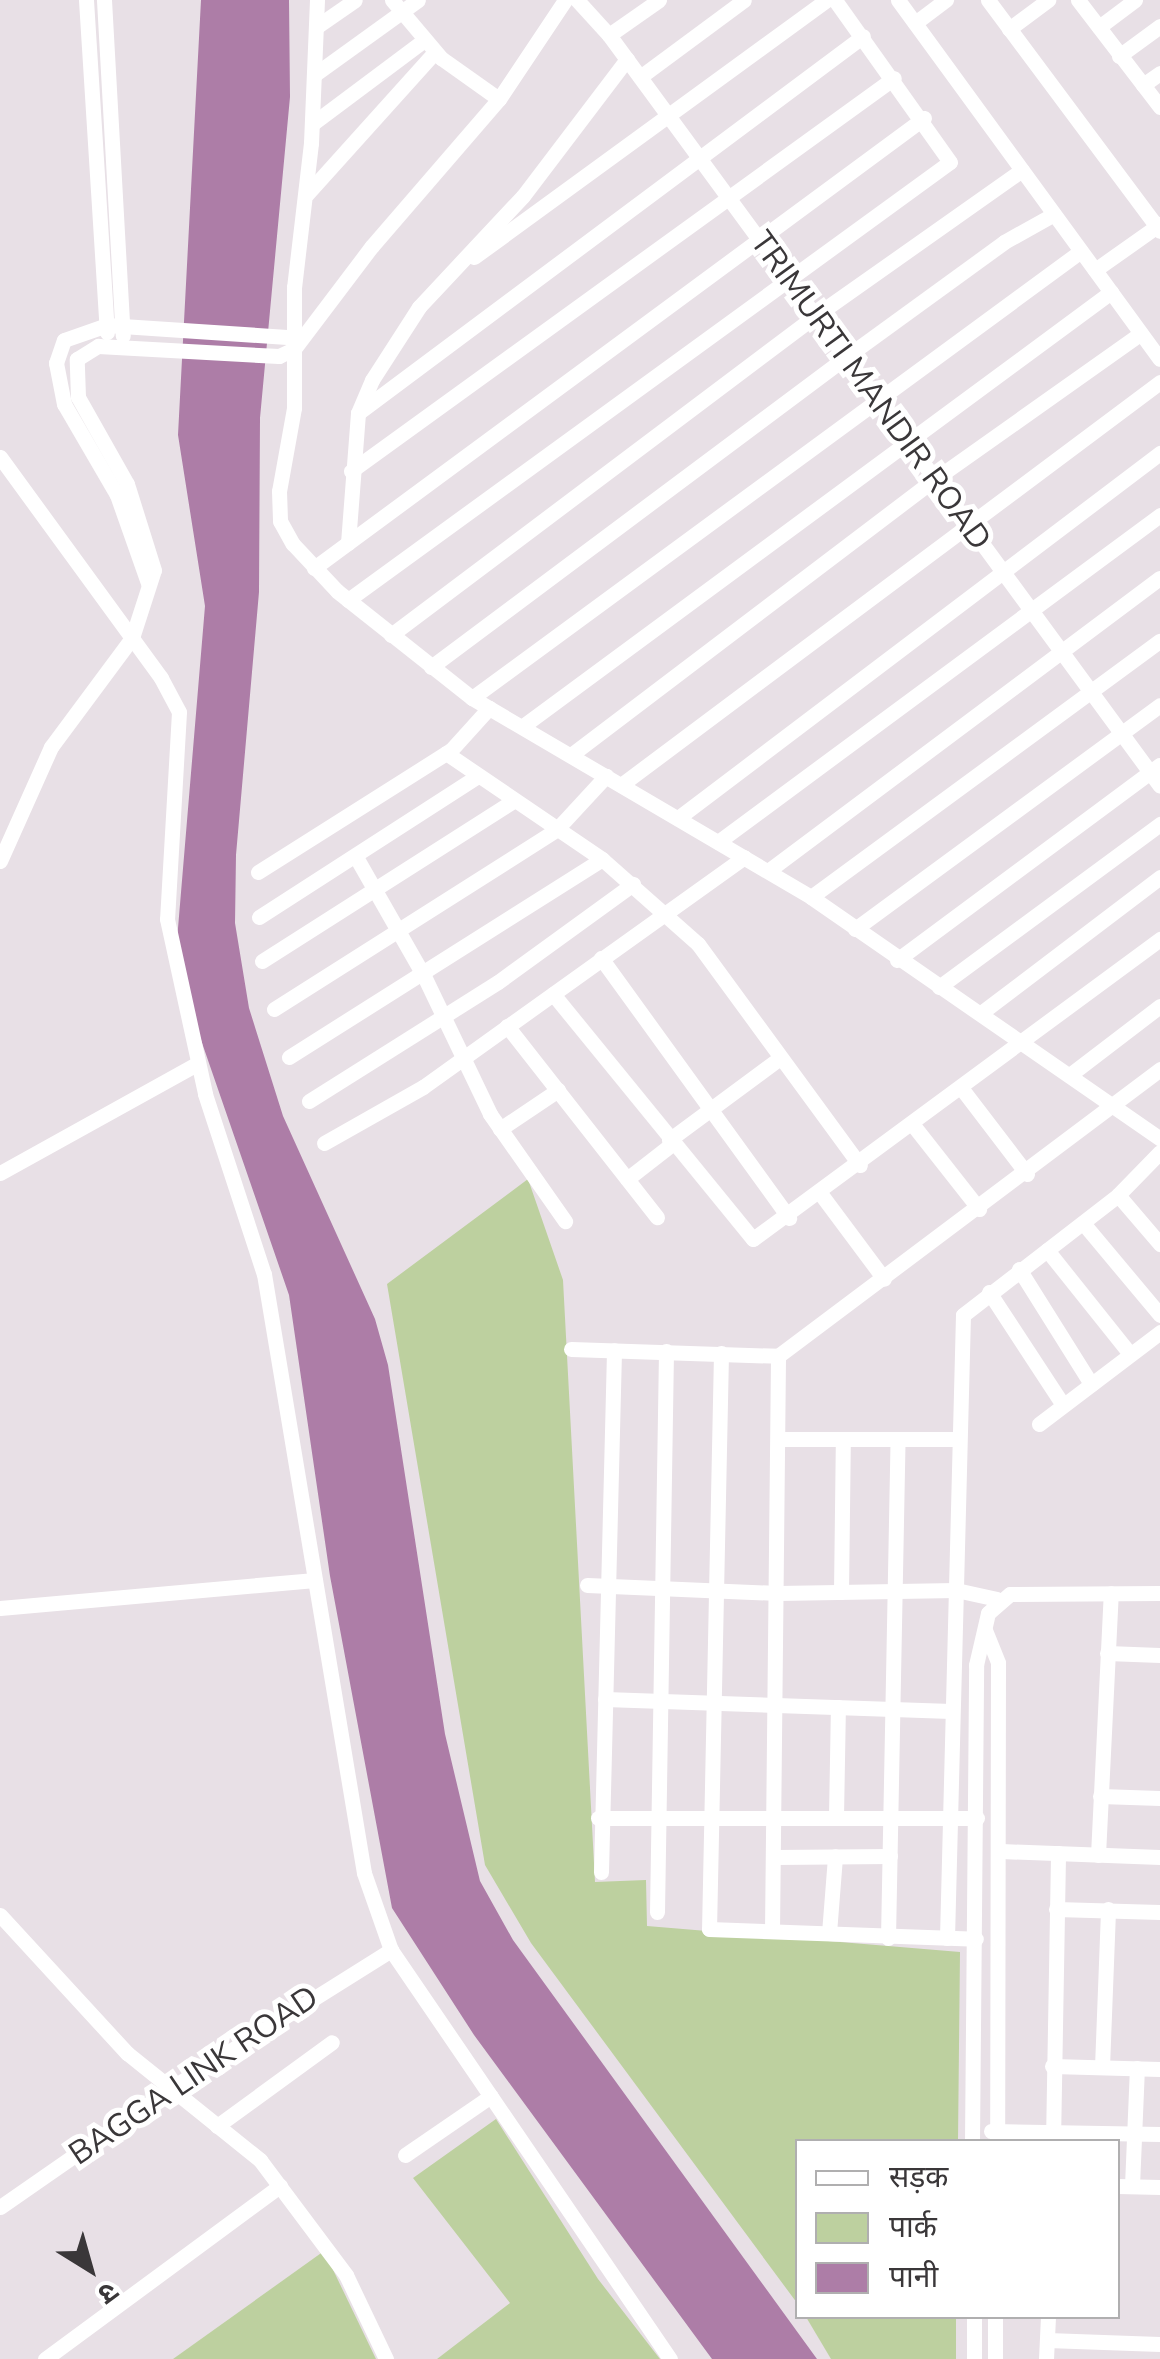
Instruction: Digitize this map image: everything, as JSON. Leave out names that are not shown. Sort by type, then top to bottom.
[{"type":"street","points":[[86,0],[115,326]]},
{"type":"street","points":[[104,0],[115,347]]},
{"type":"street","points":[[317,0],[312,124],[290,344],[280,520],[314,568],[348,600],[472,698],[811,897],[897,960],[1070,1074],[1159,1140],[1148,1166],[1118,1195],[963,1315],[947,1938]]},
{"type":"street","points":[[316,27],[355,0]]},
{"type":"street","points":[[314,75],[397,6],[418,0]]},
{"type":"street","points":[[0,861],[51,748],[132,638],[154,570],[142,520],[84,415],[75,384],[83,352],[115,347],[290,344],[499,99],[565,0]]},
{"type":"street","name":"TRIMURTI MANDIR ROAD","points":[[577,0],[610,35],[1030,610],[1122,734],[1157,774]]},
{"type":"street","points":[[610,35],[659,0]]},
{"type":"street","points":[[640,77],[744,0]]},
{"type":"street","points":[[441,281],[826,0]]},
{"type":"street","points":[[348,600],[950,162],[924,118],[835,0]]},
{"type":"street","points":[[898,0],[1160,360]]},
{"type":"street","points":[[915,23],[946,0]]},
{"type":"street","points":[[988,0],[1159,227],[1095,270]]},
{"type":"street","points":[[1009,29],[1048,0]]},
{"type":"street","points":[[1078,0],[1160,107]]},
{"type":"street","points":[[1098,27],[1134,0]]},
{"type":"street","points":[[397,6],[429,47],[499,99]]},
{"type":"street","points":[[1119,56],[1160,26]]},
{"type":"street","points":[[358,413],[863,36]]},
{"type":"street","points":[[312,124],[429,47]]},
{"type":"street","points":[[306,195],[429,47]]},
{"type":"street","points":[[348,543],[358,413],[372,380],[441,281],[523,196],[627,59]]},
{"type":"street","points":[[1143,85],[1160,72]]},
{"type":"street","points":[[352,471],[894,78]]},
{"type":"street","points":[[314,568],[924,118]]},
{"type":"street","points":[[391,635],[815,316],[1022,170]]},
{"type":"street","points":[[431,667],[1004,242],[1054,214]]},
{"type":"street","points":[[472,698],[1081,251]]},
{"type":"street","points":[[523,726],[1111,292]]},
{"type":"street","points":[[150,592],[118,495],[75,428],[58,380],[64,340],[115,326],[290,344]]},
{"type":"street","points":[[571,755],[935,479],[1141,334]]},
{"type":"street","points":[[621,786],[1160,382]]},
{"type":"street","points":[[678,818],[1001,569],[1160,453]]},
{"type":"street","points":[[0,457],[132,638],[179,712],[164,886],[197,1064],[264,1274],[364,1872],[391,1950],[670,2359]]},
{"type":"street","points":[[718,842],[1160,515]]},
{"type":"street","points":[[768,872],[1160,578]]},
{"type":"street","points":[[811,897],[1160,642]]},
{"type":"street","points":[[855,929],[1160,706]]},
{"type":"street","points":[[258,872],[446,753],[489,708]]},
{"type":"street","points":[[446,753],[602,859],[711,959],[860,1164]]},
{"type":"street","points":[[897,960],[1157,774]]},
{"type":"street","points":[[259,917],[478,776]]},
{"type":"street","points":[[274,1009],[400,933],[556,830],[606,776]]},
{"type":"street","points":[[262,961],[513,800]]},
{"type":"street","points":[[939,988],[1160,824]]},
{"type":"street","points":[[356,857],[424,976],[500,1130],[565,1221]]},
{"type":"street","points":[[324,1143],[466,1059],[744,857]]},
{"type":"street","points":[[289,1057],[424,976],[602,859]]},
{"type":"street","points":[[982,1014],[1160,877]]},
{"type":"street","points":[[309,1101],[445,1018],[633,884]]},
{"type":"street","points":[[553,994],[747,1236],[761,1238],[1160,939]]},
{"type":"street","points":[[601,958],[789,1218]]},
{"type":"street","points":[[1070,1074],[1160,1006]]},
{"type":"street","points":[[508,1026],[657,1217]]},
{"type":"street","points":[[627,1180],[712,1108],[780,1058]]},
{"type":"street","points":[[0,1173],[197,1064]]},
{"type":"street","points":[[571,1349],[778,1356],[979,1210],[1160,1070]]},
{"type":"street","points":[[962,1089],[1027,1174]]},
{"type":"street","points":[[500,1130],[558,1090]]},
{"type":"street","points":[[913,1125],[979,1210]]},
{"type":"street","points":[[1148,1166],[1160,1180]]},
{"type":"street","points":[[820,1194],[884,1279]]},
{"type":"street","points":[[1118,1195],[1160,1244]]},
{"type":"street","points":[[1083,1223],[1160,1315]]},
{"type":"street","points":[[1046,1250],[1130,1354]]},
{"type":"street","points":[[1019,1269],[1092,1384]]},
{"type":"street","points":[[989,1292],[1063,1406]]},
{"type":"street","points":[[1039,1424],[1160,1332]]},
{"type":"street","points":[[601,1872],[598,1818],[614,1350]]},
{"type":"street","points":[[657,1912],[666,1351]]},
{"type":"street","points":[[721,1353],[709,1929],[976,1939]]},
{"type":"street","points":[[772,1930],[778,1356]]},
{"type":"street","points":[[780,1439],[958,1440]]},
{"type":"street","points":[[841,1592],[842,1439]]},
{"type":"street","points":[[888,1938],[898,1439]]},
{"type":"street","points":[[0,1608],[315,1580]]},
{"type":"street","points":[[587,1584],[778,1593],[956,1590],[997,1599],[1160,1593]]},
{"type":"street","points":[[1098,1855],[1110,1593]]},
{"type":"street","points":[[997,1599],[976,1665],[972,2137],[1160,2134]]},
{"type":"street","points":[[985,1630],[998,1662],[1001,1851],[997,2136]]},
{"type":"street","points":[[1107,1653],[1160,1654]]},
{"type":"street","points":[[605,1699],[951,1712]]},
{"type":"street","points":[[836,1817],[838,1707]]},
{"type":"street","points":[[1100,1796],[1160,1798]]},
{"type":"street","points":[[598,1818],[710,1814],[977,1818]]},
{"type":"street","points":[[1001,1851],[1160,1857]]},
{"type":"street","points":[[1052,2136],[1058,1853]]},
{"type":"street","points":[[774,1856],[890,1856]]},
{"type":"street","points":[[829,1933],[836,1856]]},
{"type":"street","points":[[1056,1908],[1160,1912]]},
{"type":"street","points":[[1102,2067],[1108,1909]]},
{"type":"street","points":[[0,1915],[107,2034],[252,2153],[346,2275],[386,2359]]},
{"type":"street","name":"BAGGA LINK ROAD","points":[[0,2207],[171,2088],[391,1950]]},
{"type":"street","points":[[217,2126],[332,2042]]},
{"type":"street","points":[[1052,2066],[1160,2069]]},
{"type":"street","points":[[1137,2068],[1125,2186],[1160,2187]]},
{"type":"street","points":[[406,2154],[491,2096]]},
{"type":"street","points":[[46,2359],[280,2186]]},
{"type":"street","points":[[974,2319],[974,2359]]},
{"type":"street","points":[[995,2359],[996,2319]]},
{"type":"street","points":[[1046,2359],[1048,2319]]},
{"type":"street","points":[[1047,2340],[1133,2351],[1160,2344]]},
{"type":"green space","points":[[528,1179],[563,1280],[595,1882],[646,1880],[647,1926],[960,1952],[958,2139],[795,2139],[795,2300],[531,1943],[485,1865],[387,1284]]},
{"type":"green space","points":[[496,2119],[598,2279],[660,2359],[437,2359],[510,2303],[413,2178]]},
{"type":"green space","points":[[324,2251],[376,2359],[173,2359]]},
{"type":"green space","points":[[807,2319],[956,2319],[956,2359],[831,2359]]},
{"type":"water","points":[[201,0],[289,0],[290,97],[260,418],[259,592],[236,855],[235,923],[249,1008],[283,1116],[375,1319],[388,1365],[445,1734],[480,1881],[513,1940],[817,2359],[712,2359],[474,2035],[392,1908],[330,1576],[289,1295],[191,1011],[177,940],[205,606],[178,435]]}]
